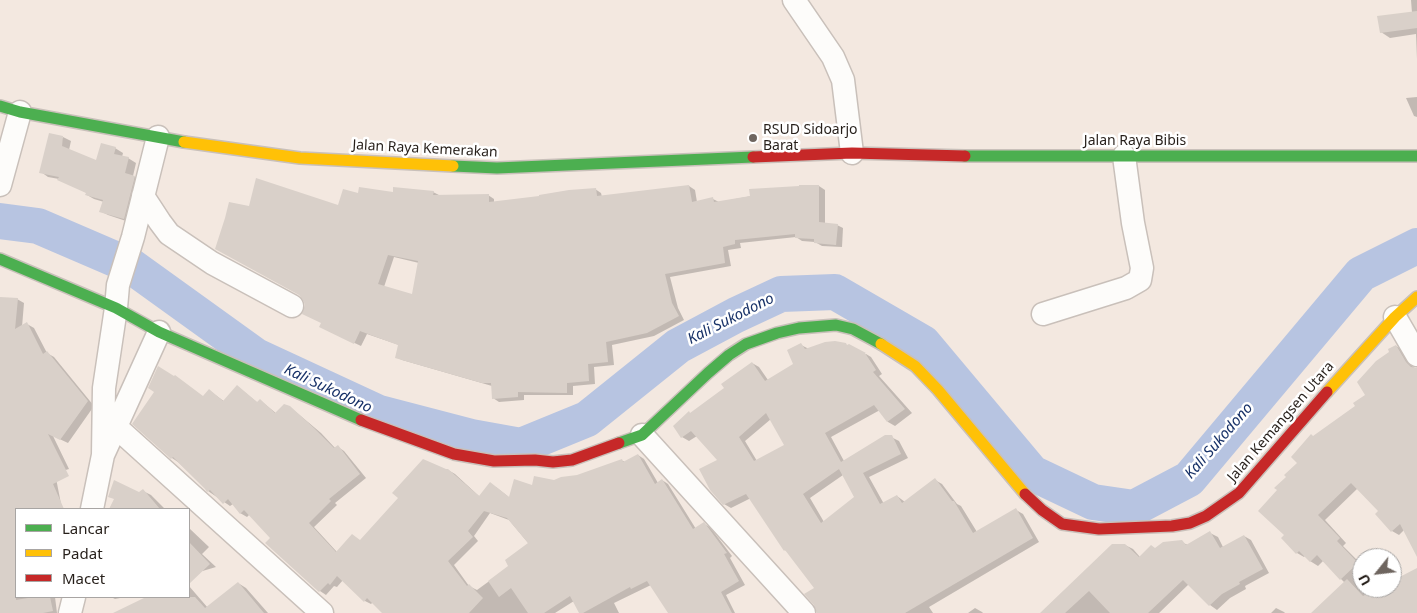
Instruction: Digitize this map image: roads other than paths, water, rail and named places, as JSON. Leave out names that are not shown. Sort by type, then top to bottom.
[{"type":"street","points":[[794,0],[833,57],[842,80],[852,153]]},
{"type":"street","points":[[0,185],[10,109]]},
{"type":"street","name":"Jalan Raya Kemerakan","points":[[10,109],[187,142],[300,158],[496,168],[852,153]]},
{"type":"street","points":[[92,508],[103,455],[104,388],[118,285],[133,237],[158,137]]},
{"type":"street","name":"Jalan Raya Bibis","points":[[852,153],[972,156],[1417,156]]},
{"type":"street","points":[[1043,314],[1126,288],[1140,280],[1142,268],[1133,223],[1124,156]]},
{"type":"street","points":[[143,196],[170,234],[212,263],[292,306]]},
{"type":"street","points":[[0,259],[116,308],[159,332],[362,421],[454,454],[494,461],[535,460],[553,462],[572,460],[642,436],[804,613]]},
{"type":"street","name":"Jalan Kemangsen Utara","points":[[642,436],[680,398],[729,355],[746,344],[777,333],[799,328],[836,325],[853,329],[872,338],[914,366],[938,390],[1028,498],[1062,524],[1099,529],[1172,526],[1190,523],[1206,516],[1239,493],[1302,418],[1417,297]]},
{"type":"street","points":[[1396,317],[1417,355]]},
{"type":"street","points":[[103,455],[159,332]]},
{"type":"street","points":[[116,427],[322,613]]},
{"type":"street","points":[[70,613],[74,598]]},
{"type":"waterway","name":"Kali Sukodono","points":[[0,221],[38,226],[131,266],[256,356],[379,413],[471,437],[521,446],[587,419],[678,346],[736,315],[781,294],[835,292],[923,343],[1032,473],[1093,502],[1134,508],[1189,479],[1361,274],[1417,246]]},
{"type":"place","name":"RSUD Sidoarjo Barat","points":[[753,138]]}]
